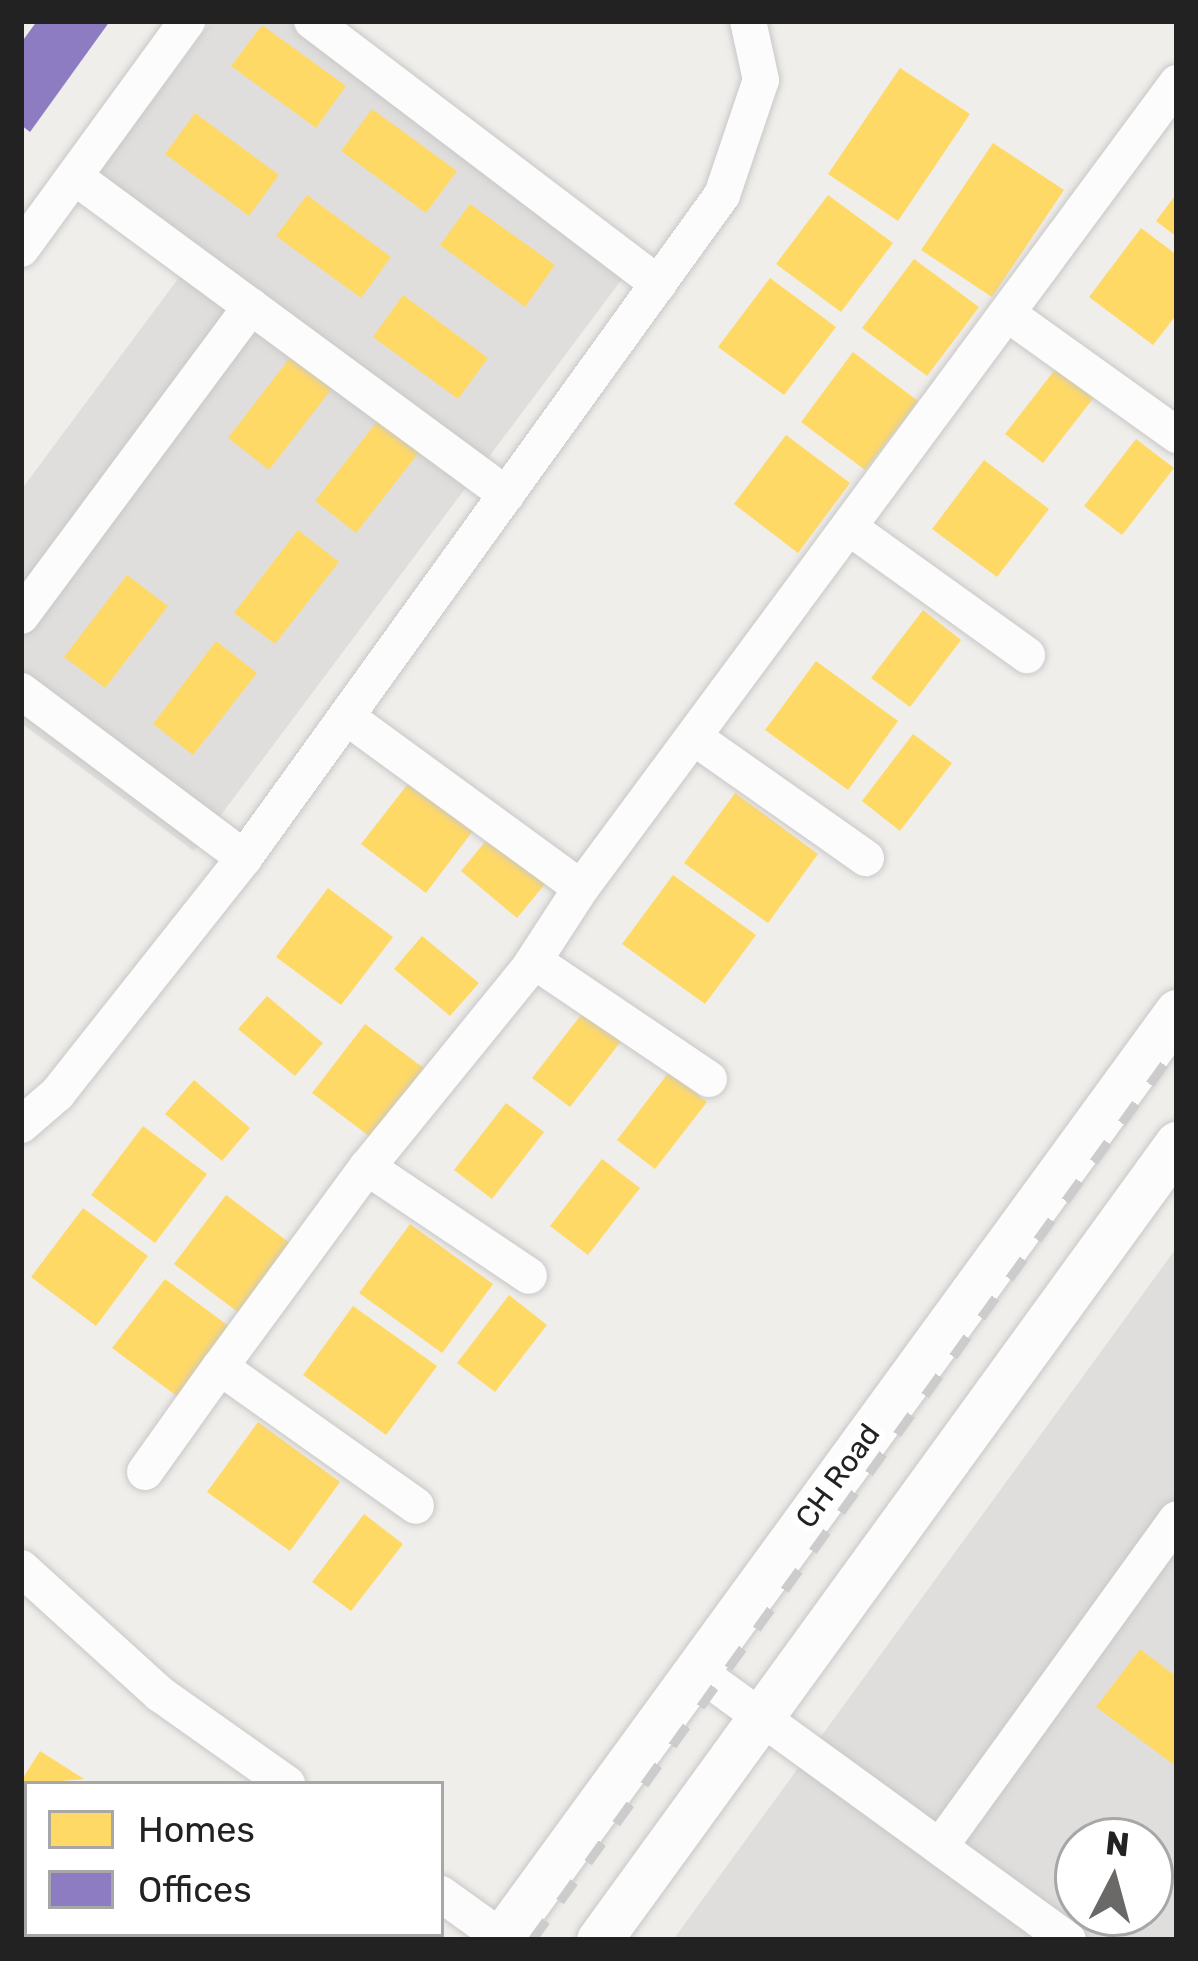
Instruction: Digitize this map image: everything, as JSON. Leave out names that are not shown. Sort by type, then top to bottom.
[{"type":"street","points":[[21,249],[187,21]]},
{"type":"street","points":[[311,21],[658,284]]},
{"type":"street","points":[[21,1125],[57,1094],[244,858],[658,284],[728,176],[760,80],[748,21]]},
{"type":"street","points":[[146,1472],[367,1168],[534,961],[581,888],[1172,98]]},
{"type":"street","points":[[75,177],[507,495]]},
{"type":"street","points":[[21,616],[251,306]]},
{"type":"street","points":[[1007,314],[1177,436]]},
{"type":"street","points":[[850,528],[1027,655]]},
{"type":"street","points":[[21,691],[244,858]]},
{"type":"street","points":[[348,718],[581,888]]},
{"type":"street","points":[[695,738],[866,858]]},
{"type":"street","points":[[534,961],[710,1079]]},
{"type":"street","name":"CH Road","points":[[502,1939],[1177,1012]]},
{"type":"street","points":[[598,1940],[1177,1144]]},
{"type":"street","points":[[367,1168],[530,1276]]},
{"type":"street","points":[[220,1367],[416,1506]]},
{"type":"street","points":[[941,1846],[1177,1519]]},
{"type":"street","points":[[21,1568],[160,1694],[283,1781]]},
{"type":"street","points":[[696,1670],[763,1714],[1068,1940]]},
{"type":"street","points":[[444,1896],[502,1939]]},
{"type":"shaded area","points":[[212,21],[307,21],[634,263],[194,851],[21,723],[21,490],[183,272],[81,196]]},
{"type":"shaded area","points":[[1177,1247],[1177,1940],[673,1940]]},
{"type":"building: Homes","points":[[262,25],[346,86],[316,128],[231,66]]},
{"type":"building: Homes","points":[[900,68],[970,114],[898,221],[828,174]]},
{"type":"building: Homes","points":[[372,109],[457,171],[426,213],[341,151]]},
{"type":"building: Homes","points":[[195,113],[279,175],[249,216],[165,154]]},
{"type":"building: Homes","points":[[993,143],[1064,190],[992,297],[921,250]]},
{"type":"building: Homes","points":[[1177,193],[1177,237],[1156,221]]},
{"type":"building: Homes","points":[[307,195],[391,257],[361,298],[276,236]]},
{"type":"building: Homes","points":[[828,195],[893,243],[841,312],[776,264]]},
{"type":"building: Homes","points":[[470,204],[555,265],[525,307],[440,245]]},
{"type":"building: Homes","points":[[1141,228],[1177,255],[1177,314],[1153,345],[1089,297]]},
{"type":"building: Homes","points":[[914,259],[979,307],[927,376],[862,328]]},
{"type":"building: Homes","points":[[770,278],[836,327],[784,395],[718,347]]},
{"type":"building: Homes","points":[[403,295],[488,358],[458,399],[373,337]]},
{"type":"building: Homes","points":[[853,352],[918,401],[865,470],[801,422]]},
{"type":"building: Homes","points":[[292,355],[333,387],[269,470],[228,438]]},
{"type":"building: Homes","points":[[1057,367],[1095,396],[1043,463],[1005,434]]},
{"type":"building: Homes","points":[[379,419],[420,451],[356,533],[315,501]]},
{"type":"building: Homes","points":[[786,435],[850,483],[798,553],[734,504]]},
{"type":"building: Homes","points":[[1136,439],[1174,468],[1122,535],[1084,506]]},
{"type":"building: Homes","points":[[984,460],[1049,509],[997,577],[932,529]]},
{"type":"building: Homes","points":[[298,530],[339,562],[275,644],[234,613]]},
{"type":"building: Homes","points":[[127,575],[168,606],[105,688],[64,657]]},
{"type":"building: Homes","points":[[923,610],[961,640],[910,707],[871,678]]},
{"type":"building: Homes","points":[[216,641],[257,673],[193,755],[153,724]]},
{"type":"building: Homes","points":[[816,661],[898,721],[848,790],[765,730]]},
{"type":"building: Homes","points":[[913,734],[952,763],[900,831],[862,801]]},
{"type":"building: Homes","points":[[414,776],[478,824],[426,893],[361,844]]},
{"type":"building: Homes","points":[[735,793],[818,854],[768,923],[684,863]]},
{"type":"building: Homes","points":[[489,837],[545,884],[517,918],[461,871]]},
{"type":"building: Homes","points":[[673,875],[756,935],[705,1004],[622,944]]},
{"type":"building: Homes","points":[[328,888],[393,937],[341,1005],[276,957]]},
{"type":"building: Homes","points":[[422,936],[479,983],[450,1016],[394,969]]},
{"type":"building: Homes","points":[[267,996],[323,1043],[295,1076],[238,1029]]},
{"type":"building: Homes","points":[[584,1011],[622,1040],[570,1107],[532,1078]]},
{"type":"building: Homes","points":[[365,1024],[429,1072],[377,1142],[312,1093]]},
{"type":"building: Homes","points":[[669,1072],[707,1102],[655,1169],[617,1140]]},
{"type":"building: Homes","points":[[194,1080],[250,1128],[222,1161],[165,1114]]},
{"type":"building: Homes","points":[[506,1103],[544,1132],[492,1199],[454,1170]]},
{"type":"building: Homes","points":[[143,1126],[207,1174],[155,1243],[91,1195]]},
{"type":"building: Homes","points":[[602,1159],[640,1188],[588,1255],[550,1226]]},
{"type":"building: Homes","points":[[226,1195],[291,1244],[239,1313],[174,1264]]},
{"type":"building: Homes","points":[[83,1208],[148,1256],[96,1326],[31,1277]]},
{"type":"building: Homes","points":[[410,1224],[493,1284],[442,1353],[359,1293]]},
{"type":"building: Homes","points":[[165,1279],[230,1327],[178,1397],[112,1348]]},
{"type":"building: Homes","points":[[509,1295],[547,1325],[495,1392],[457,1363]]},
{"type":"building: Homes","points":[[353,1306],[437,1366],[386,1435],[303,1375]]},
{"type":"building: Homes","points":[[258,1422],[340,1482],[290,1551],[207,1492]]},
{"type":"building: Homes","points":[[364,1514],[403,1544],[351,1611],[312,1582]]},
{"type":"building: Homes","points":[[1140,1649],[1177,1677],[1177,1767],[1096,1707]]},
{"type":"building: Homes","points":[[40,1751],[84,1779],[24,1781],[24,1816],[21,1781]]},
{"type":"building: Offices","points":[[37,21],[110,21],[30,132],[21,125],[21,43]]},
{"type":"railway","points":[[532,1940],[1177,1046]]}]
